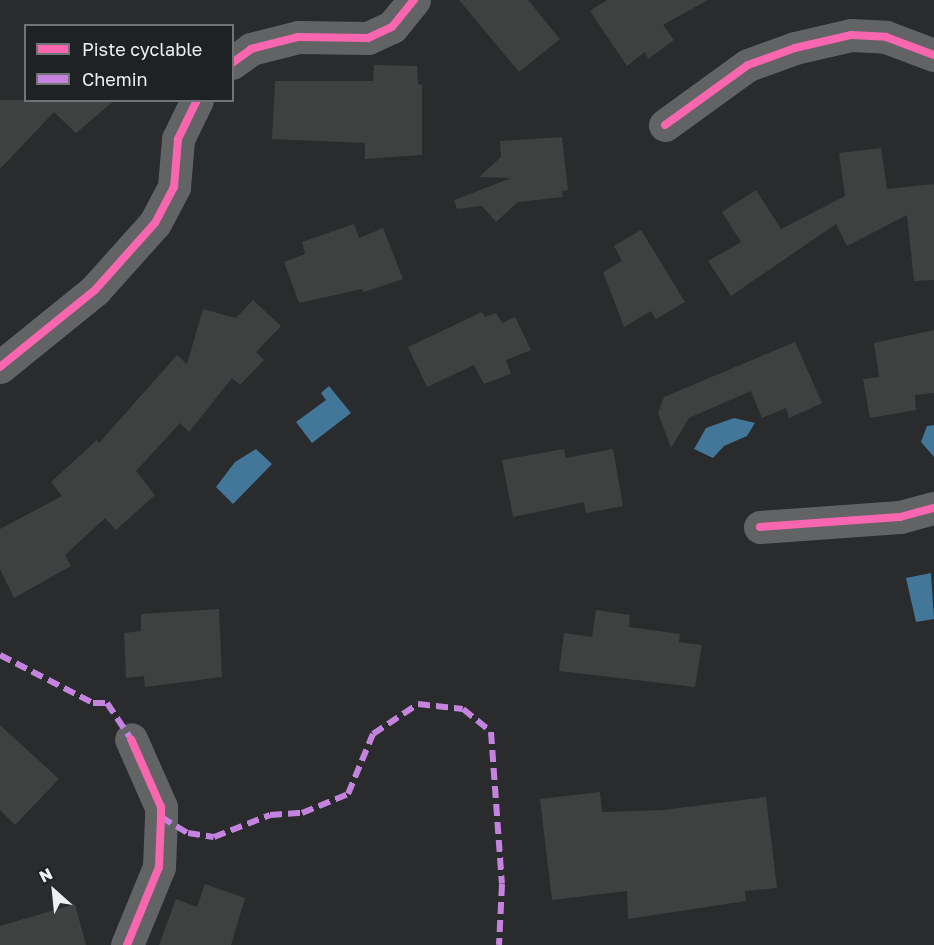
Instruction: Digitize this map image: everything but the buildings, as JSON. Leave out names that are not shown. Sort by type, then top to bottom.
[{"type":"street","points":[[234,62],[251,49],[298,37],[368,38],[392,27],[414,0]]},
{"type":"street","points":[[665,125],[748,65],[795,48],[863,35],[886,37],[934,55]]},
{"type":"street","points":[[0,367],[95,290],[155,223],[174,187],[178,139],[196,102]]},
{"type":"street","points":[[760,527],[900,517],[934,508]]},
{"type":"street","points":[[127,945],[159,867],[161,807],[131,739]]},
{"type":"water","points":[[329,386],[351,413],[312,443],[296,422],[326,400],[321,393]]},
{"type":"water","points":[[734,418],[755,423],[747,436],[724,446],[713,458],[694,449],[706,428]]},
{"type":"water","points":[[934,425],[934,457],[921,442],[927,426]]},
{"type":"water","points":[[256,449],[272,464],[233,504],[216,487],[235,462]]},
{"type":"water","points":[[931,573],[934,619],[916,622],[906,578]]},
{"type":"marked path","points":[[0,655],[93,703],[107,703],[131,739]]},
{"type":"marked path","points":[[161,817],[188,833],[214,837],[270,815],[302,813],[348,794],[373,734],[418,704],[463,709],[491,732],[502,884],[499,945]]},
{"type":"cycle path","points":[[234,62],[251,49],[298,37],[368,38],[392,27],[414,0]]},
{"type":"cycle path","points":[[665,125],[748,65],[795,48],[851,35],[886,37],[934,55]]},
{"type":"cycle path","points":[[0,367],[95,290],[155,223],[174,187],[178,139],[196,102]]},
{"type":"cycle path","points":[[760,527],[900,517],[934,508]]},
{"type":"cycle path","points":[[127,945],[159,867],[161,817],[161,807],[131,739]]}]
